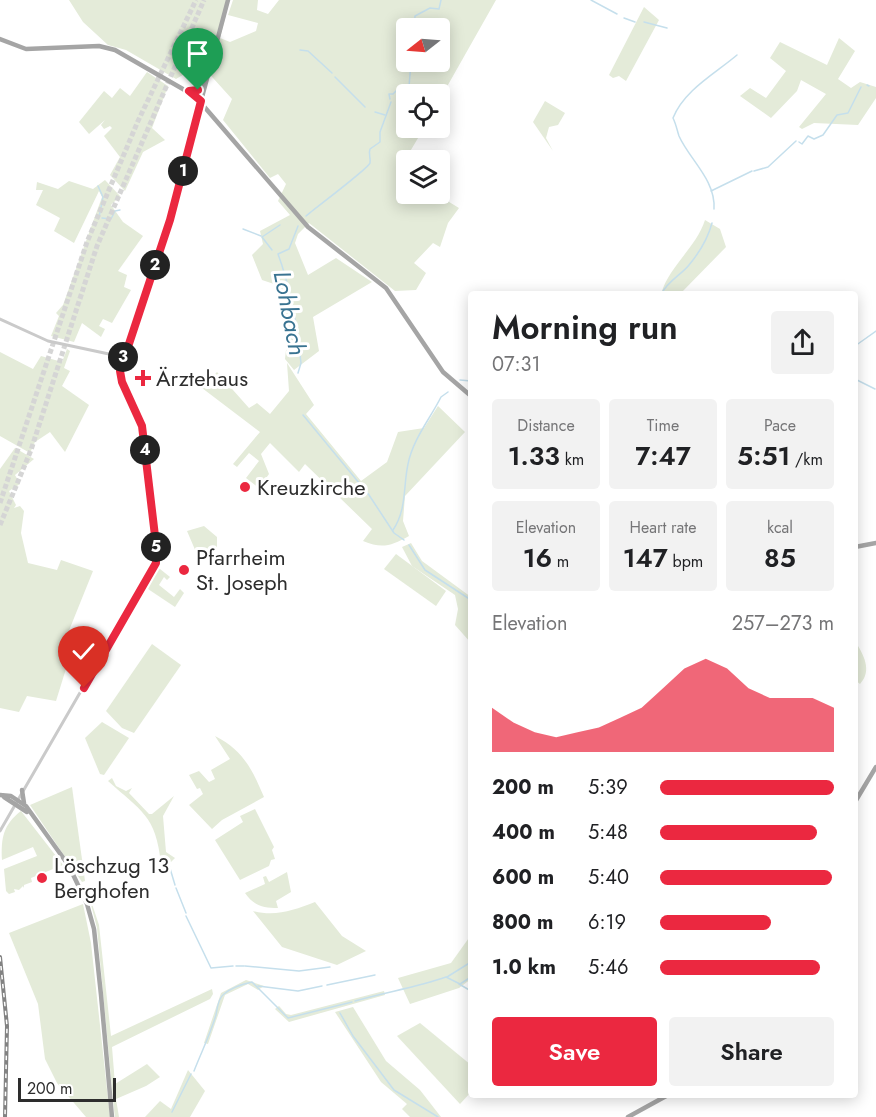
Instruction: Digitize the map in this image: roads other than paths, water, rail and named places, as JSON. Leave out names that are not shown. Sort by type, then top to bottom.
[{"type":"main road","points":[[201,101],[228,0]]},
{"type":"main road","points":[[0,39],[26,49],[99,46],[115,50],[189,91],[201,101],[312,231],[386,288],[443,372],[468,393]]},
{"type":"main road","points":[[189,91],[198,90],[206,83]]},
{"type":"main road","points":[[858,546],[876,543]]},
{"type":"main road","points":[[858,797],[876,767]]},
{"type":"main road","points":[[22,790],[24,802],[33,817],[74,874],[91,916],[112,1117]]},
{"type":"main road","points":[[1,795],[24,802]]},
{"type":"main road","points":[[16,801],[33,817]]},
{"type":"main road","points":[[628,1117],[663,1098]]},
{"type":"street","points":[[0,831],[156,563],[142,426],[120,378],[123,357],[170,220],[201,101]]},
{"type":"street","points":[[197,118],[203,113],[213,115]]},
{"type":"street","points":[[0,319],[48,341],[123,357]]},
{"type":"waterway","name":"Lohbach","points":[[415,18],[430,8],[439,9],[441,0]]},
{"type":"waterway","points":[[591,0],[617,14]]},
{"type":"waterway","points":[[624,18],[635,22]]},
{"type":"waterway","points":[[644,22],[667,28]]},
{"type":"waterway","points":[[300,50],[308,51],[332,73]]},
{"type":"waterway","points":[[714,209],[711,189],[683,145],[673,118],[685,99],[701,83],[737,55]]},
{"type":"waterway","name":"Lohbach","points":[[390,99],[389,94],[393,94],[401,86],[406,89],[409,87],[410,72]]},
{"type":"waterway","points":[[335,77],[365,107]]},
{"type":"waterway","points":[[799,142],[802,144],[808,136],[814,139],[823,135],[837,115],[848,113],[861,87]]},
{"type":"waterway","name":"Lohbach","points":[[306,216],[370,163],[370,149],[380,142],[380,132],[391,102]]},
{"type":"waterway","points":[[375,112],[385,115]]},
{"type":"waterway","points":[[754,171],[768,167],[796,141]]},
{"type":"waterway","points":[[711,191],[752,171]]},
{"type":"waterway","points":[[98,186],[103,197],[99,217]]},
{"type":"waterway","points":[[102,218],[111,219],[115,211],[120,210]]},
{"type":"waterway","points":[[664,291],[686,269],[696,255],[706,240],[712,223]]},
{"type":"waterway","points":[[272,250],[262,237],[280,225]]},
{"type":"waterway","name":"Lohbach","points":[[298,226],[289,249],[278,254],[287,280],[295,321],[301,363],[298,373]]},
{"type":"waterway","points":[[243,229],[261,236]]},
{"type":"waterway","points":[[858,344],[876,331]]},
{"type":"waterway","points":[[460,380],[468,381]]},
{"type":"waterway","points":[[858,380],[875,389]]},
{"type":"waterway","points":[[393,530],[403,506],[410,455],[441,397],[448,392]]},
{"type":"waterway","name":"Lohbach","points":[[303,415],[369,495],[394,533],[404,540]]},
{"type":"waterway","name":"Lohbach","points":[[409,545],[425,570],[468,598]]},
{"type":"waterway","points":[[169,865],[175,885]]},
{"type":"waterway","points":[[176,888],[186,913]]},
{"type":"waterway","points":[[186,916],[211,968],[233,966]]},
{"type":"waterway","points":[[447,977],[468,964]]},
{"type":"waterway","points":[[236,966],[244,966]]},
{"type":"waterway","points":[[245,966],[299,971],[330,967]]},
{"type":"waterway","points":[[327,985],[375,975]]},
{"type":"waterway","name":"Lohbach","points":[[355,1001],[446,977],[460,984],[468,979]]},
{"type":"waterway","name":"Lohbach","points":[[194,1071],[211,1030],[220,998],[234,988],[252,982],[288,1018],[352,1002]]},
{"type":"waterway","points":[[459,984],[468,989]]},
{"type":"waterway","points":[[258,986],[298,991],[322,986]]},
{"type":"waterway","points":[[340,1013],[353,1036],[394,1090],[438,1117]]},
{"type":"waterway","points":[[172,1112],[191,1074]]},
{"type":"tunnel","points":[[0,503],[87,242],[138,121],[196,0]]},
{"type":"tunnel","points":[[0,525],[31,450],[97,246],[204,0]]},
{"type":"railway","points":[[0,957],[7,1026],[5,1117]]},
{"type":"place","name":"Ärztehaus","points":[[143,378]]},
{"type":"place","name":"Kreuzkirche","points":[[245,487]]},
{"type":"place","name":"Pfarrheim St. Joseph","points":[[184,570]]},
{"type":"place","name":"Löschzug 13 Berghofen","points":[[42,878]]}]
